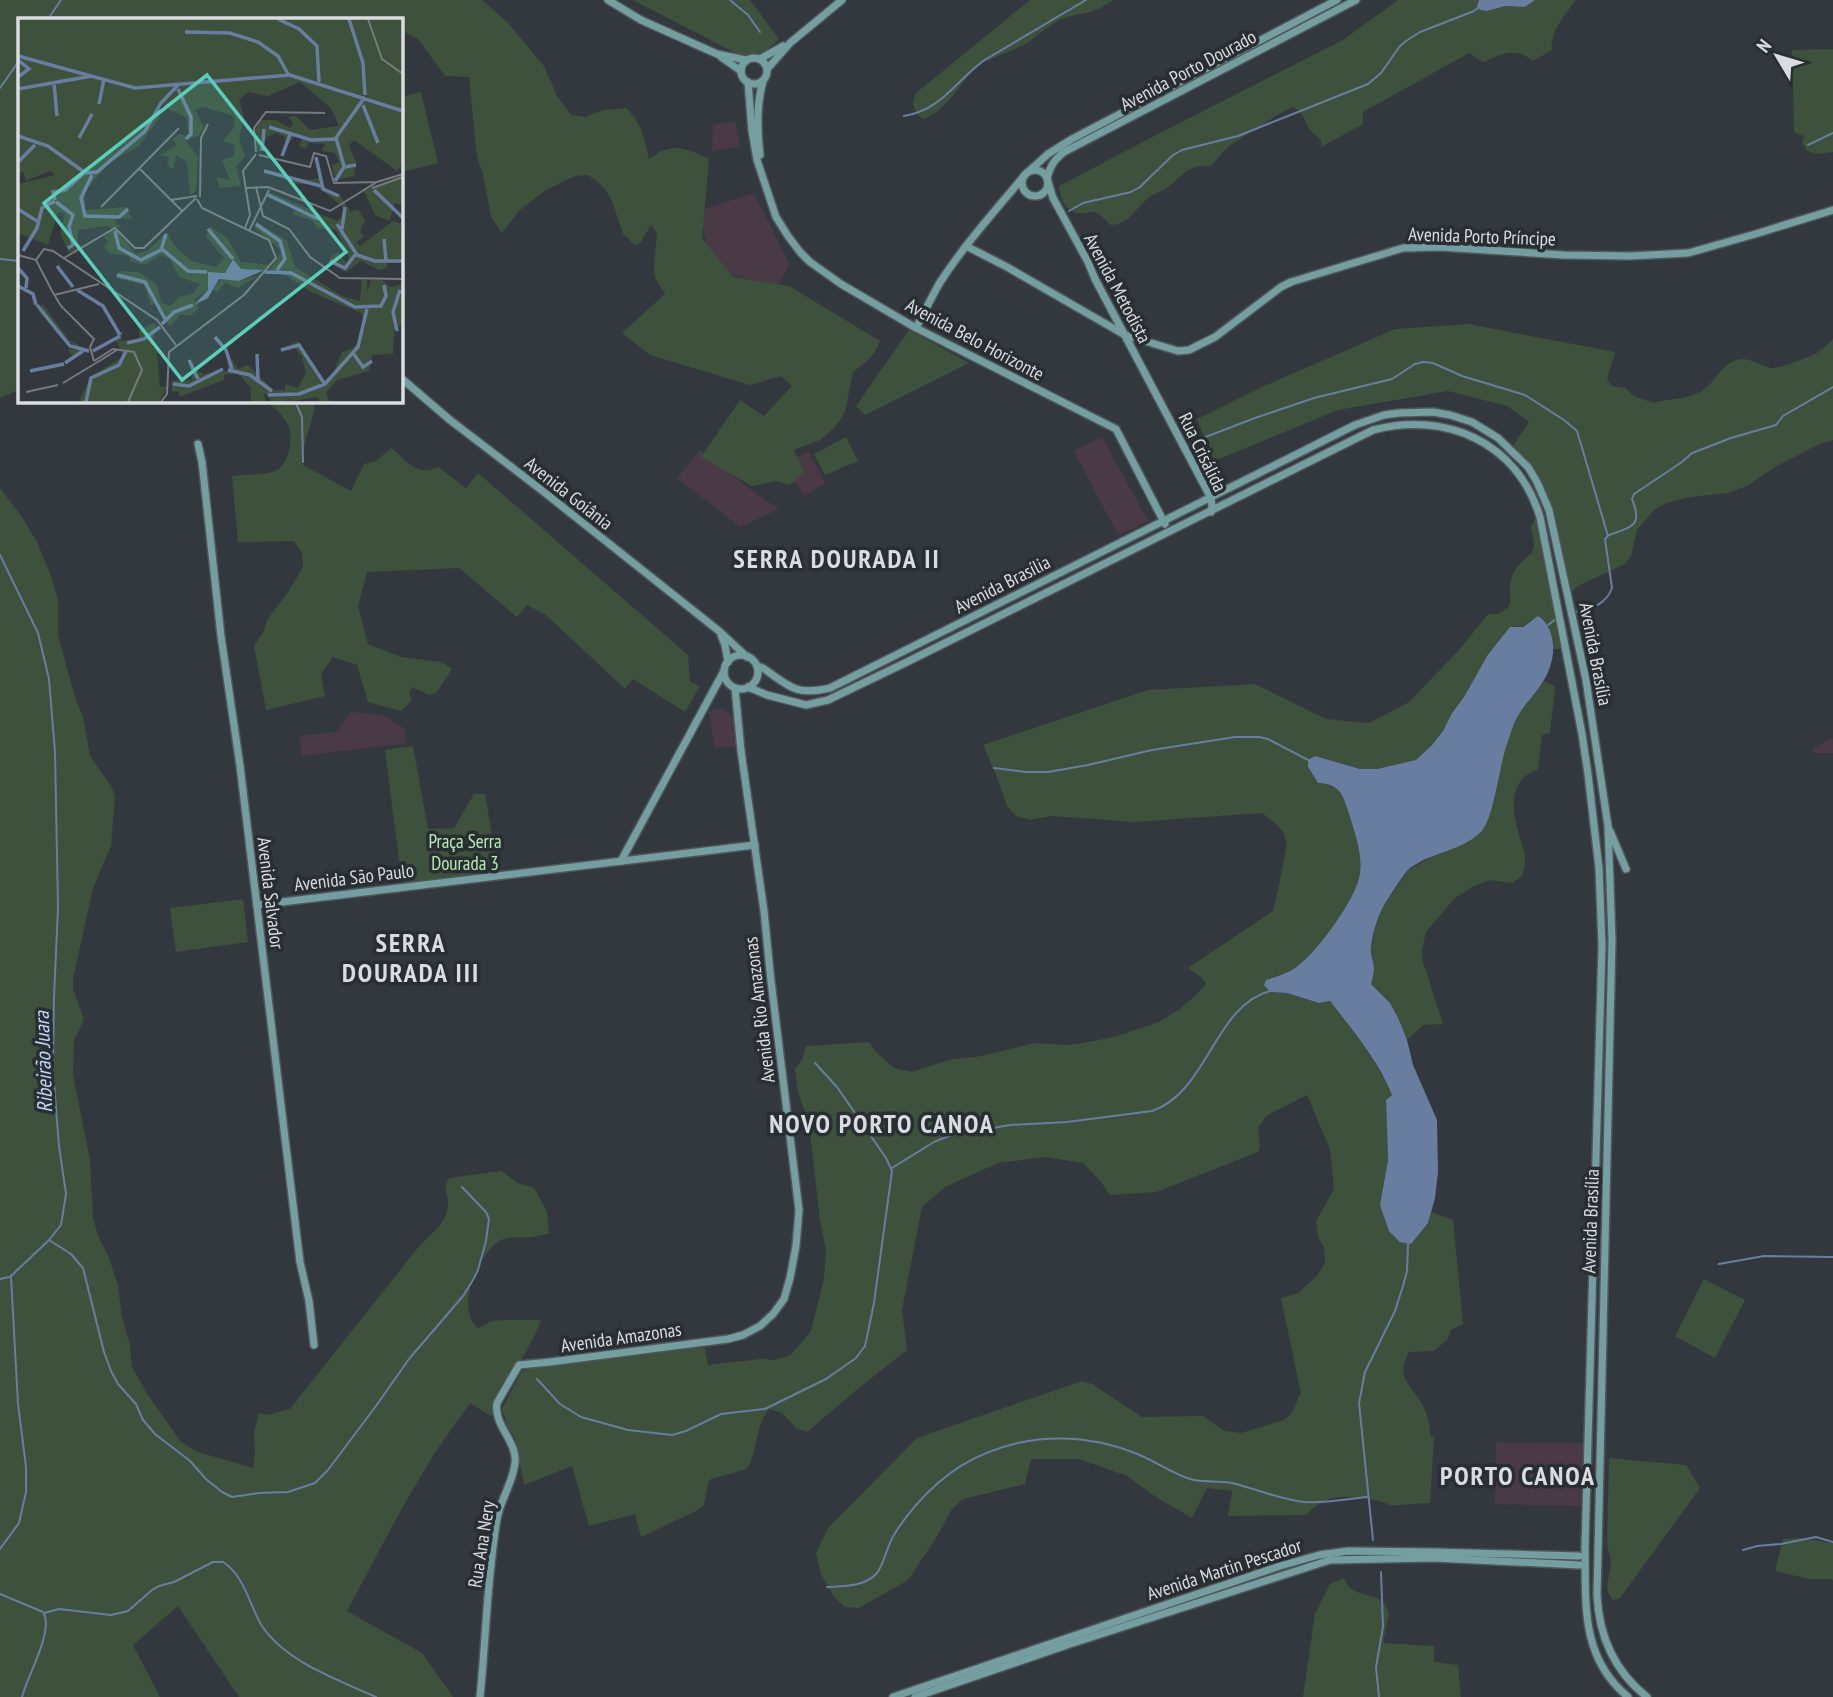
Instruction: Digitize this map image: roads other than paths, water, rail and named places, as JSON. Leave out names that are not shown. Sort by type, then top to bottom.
[{"type":"street","points":[[608,0],[641,20],[717,54],[741,71]]},
{"type":"street","points":[[768,68],[765,62],[753,57],[746,60],[741,71],[748,82],[755,84],[763,81],[768,68],[790,43],[842,0]]},
{"type":"street","name":"Avenida Porto Dourado","points":[[916,328],[937,287],[966,246],[1026,174],[1048,154],[1337,0]]},
{"type":"street","name":"Avenida Porto Dourado","points":[[1048,180],[1050,167],[1064,152],[1356,0]]},
{"type":"street","points":[[760,59],[790,43]]},
{"type":"street","points":[[717,54],[746,60]]},
{"type":"street","name":"Avenida Belo Horizonte","points":[[762,173],[757,116],[763,81]]},
{"type":"street","name":"Avenida Belo Horizonte","points":[[748,82],[755,149],[762,173],[776,217],[800,252],[841,284],[916,328],[1116,429],[1163,522]]},
{"type":"street","points":[[1034,170],[1041,171],[1048,180],[1042,194],[1032,195],[1023,187],[1026,174],[1034,170]]},
{"type":"street","name":"Avenida Metodista","points":[[1048,180],[1058,208],[1163,407]]},
{"type":"street","name":"Avenida Porto Príncipe","points":[[966,246],[1125,335],[1178,351],[1189,350],[1224,331],[1281,286],[1403,248],[1440,247],[1604,256],[1688,253],[1833,210]]},
{"type":"street","name":"Avenida Goiânia","points":[[402,379],[450,420],[719,631],[747,657]]},
{"type":"street","name":"Rua Crisálida","points":[[1163,407],[1211,498],[1210,512]]},
{"type":"street","name":"Avenida Brasília","points":[[757,666],[798,691],[830,688],[1368,419],[1413,412],[1433,412],[1461,418],[1486,430],[1528,467],[1549,510],[1570,603],[1586,680],[1608,826],[1612,958],[1597,1595],[1598,1614],[1611,1653],[1626,1679],[1647,1697]]},
{"type":"street","name":"Avenida Brasília","points":[[748,687],[806,705],[828,700],[1325,453],[1386,426],[1418,424],[1453,429],[1469,435],[1495,451],[1518,474],[1528,488],[1540,517],[1582,734],[1599,868],[1602,945],[1585,1547],[1587,1609],[1590,1635],[1599,1661],[1607,1676],[1628,1697]]},
{"type":"street","name":"Avenida Salvador","points":[[198,444],[300,1262],[309,1301],[314,1345]]},
{"type":"street","points":[[1163,522],[1174,529]]},
{"type":"street","points":[[1077,576],[1075,571],[1080,563]]},
{"type":"street","points":[[1062,584],[1070,576],[1068,568]]},
{"type":"street","points":[[993,618],[993,610],[998,603]]},
{"type":"street","points":[[719,631],[728,662]]},
{"type":"street","points":[[621,861],[728,662],[736,656],[747,657],[757,666],[755,681],[748,687],[721,687],[714,691]]},
{"type":"street","points":[[724,671],[726,680],[734,687]]},
{"type":"street","name":"Avenida Rio Amazonas","points":[[727,1339],[753,1331],[768,1320],[784,1299],[790,1278],[798,1222],[798,1199],[734,687]]},
{"type":"street","points":[[1608,826],[1626,869]]},
{"type":"street","name":"Avenida São Paulo","points":[[257,905],[755,845]]},
{"type":"street","points":[[1593,1261],[1600,1261],[1604,1281]]},
{"type":"street","name":"Avenida Amazonas","points":[[519,1365],[727,1339]]},
{"type":"street","points":[[1591,1350],[1603,1358]]},
{"type":"street","name":"Rua Ana Nery","points":[[480,1697],[498,1510],[516,1460],[496,1408],[519,1365]]},
{"type":"street","points":[[1586,1572],[1579,1560],[1585,1547],[1599,1546]]},
{"type":"street","name":"Avenida Martin Pescador","points":[[1049,1647],[1065,1638],[1280,1566],[1328,1553],[1435,1552],[1579,1560]]},
{"type":"street","name":"Avenida Martin Pescador","points":[[893,1697],[1330,1560],[1579,1560]]},
{"type":"street","points":[[1590,1635],[1598,1637],[1604,1634]]},
{"type":"street","points":[[915,1697],[1034,1657],[1049,1647]]},
{"type":"water","points":[[1479,0],[1535,0],[1525,7],[1505,6],[1487,11],[1480,10],[1477,6]]},
{"type":"water","points":[[1538,616],[1546,623],[1552,637],[1551,663],[1544,680],[1513,725],[1486,824],[1481,832],[1465,843],[1410,868],[1383,907],[1372,938],[1374,969],[1371,984],[1390,1003],[1399,1020],[1413,1065],[1437,1120],[1438,1172],[1428,1223],[1411,1244],[1400,1242],[1389,1231],[1380,1205],[1388,1160],[1386,1100],[1392,1095],[1380,1070],[1330,1001],[1319,1003],[1287,993],[1270,992],[1264,985],[1266,980],[1292,970],[1311,954],[1341,915],[1359,878],[1358,846],[1345,801],[1336,788],[1318,783],[1308,767],[1308,760],[1315,756],[1360,769],[1377,769],[1416,760],[1443,731],[1487,656],[1510,627],[1523,627]]},
{"type":"waterway","name":"Ribeirão Juara","points":[[49,18],[61,0]]},
{"type":"waterway","points":[[730,0],[748,15],[760,32]]},
{"type":"waterway","points":[[904,116],[928,108],[983,61],[1086,0]]},
{"type":"waterway","points":[[1069,211],[1083,203],[1131,192],[1182,150],[1238,136],[1368,84],[1381,73],[1406,41],[1420,32],[1479,7]]},
{"type":"waterway","name":"Ribeirão Juara","points":[[0,88],[18,62]]},
{"type":"waterway","points":[[1808,145],[1833,133]]},
{"type":"waterway","points":[[0,259],[18,261]]},
{"type":"waterway","points":[[1203,438],[1314,398],[1392,379],[1423,362],[1433,363],[1462,376],[1525,395],[1577,431],[1608,536],[1605,539],[1612,588],[1602,602],[1576,612]]},
{"type":"waterway","points":[[1609,535],[1634,524],[1634,494],[1692,453],[1776,425],[1783,416],[1833,387]]},
{"type":"waterway","points":[[295,402],[302,417],[303,462]]},
{"type":"waterway","name":"Ribeirão Juara","points":[[0,555],[38,633],[49,679],[55,752],[58,907],[53,1070],[66,1194],[61,1225],[11,1276]]},
{"type":"waterway","points":[[1548,625],[1557,618]]},
{"type":"waterway","points":[[994,768],[1048,772],[1152,750],[1235,737],[1268,739],[1308,760]]},
{"type":"waterway","points":[[892,1168],[934,1142],[949,1136],[1010,1125],[1067,1122],[1152,1111],[1171,1101],[1186,1086],[1236,1013],[1251,1000],[1270,991]]},
{"type":"waterway","points":[[537,1379],[560,1404],[581,1417],[628,1430],[672,1435],[721,1414],[765,1409],[826,1379],[856,1358],[865,1346],[874,1303],[892,1171],[886,1158],[837,1087],[815,1063]]},
{"type":"waterway","points":[[49,1240],[71,1254],[83,1268],[111,1371],[155,1434],[190,1461],[206,1479],[232,1497],[288,1492],[315,1483],[328,1470],[409,1359],[463,1296],[473,1280],[486,1241],[489,1219],[486,1212],[462,1187]]},
{"type":"waterway","points":[[1373,1540],[1359,1403],[1365,1372],[1395,1311],[1403,1286],[1407,1271],[1408,1244]]},
{"type":"waterway","points":[[1719,1264],[1764,1256],[1833,1257]]},
{"type":"waterway","points":[[0,1279],[9,1277]]},
{"type":"waterway","name":"Ribeirão Juara","points":[[0,1549],[19,1523],[26,1492],[11,1277]]},
{"type":"waterway","points":[[827,1587],[854,1585],[872,1578],[901,1523],[927,1493],[962,1465],[1002,1447],[1034,1440],[1097,1442],[1127,1450],[1190,1479],[1232,1483],[1295,1501],[1319,1502],[1367,1497]]},
{"type":"waterway","points":[[1743,1550],[1816,1537],[1833,1542]]},
{"type":"waterway","points":[[44,1613],[59,1609],[111,1615],[128,1611],[159,1586],[174,1582],[213,1562],[223,1562],[237,1575],[257,1618],[272,1639],[314,1669],[376,1697]]},
{"type":"waterway","points":[[1379,1697],[1376,1667],[1383,1627],[1381,1572]]},
{"type":"waterway","name":"Ribeirão Juara","points":[[0,1594],[43,1612]]},
{"type":"waterway","name":"Ribeirão Juara","points":[[22,1697],[43,1642],[46,1621],[44,1613]]},
{"type":"district","name":"SERRA DOURADA II","points":[[837,558]]},
{"type":"district","name":"SERRA DOURADA III","points":[[411,957]]},
{"type":"district","name":"NOVO PORTO CANOA","points":[[882,1123]]},
{"type":"district","name":"PORTO CANOA","points":[[1518,1475]]},
{"type":"park label","name":"Praça Serra Dourada 3","points":[[465,852]]}]
